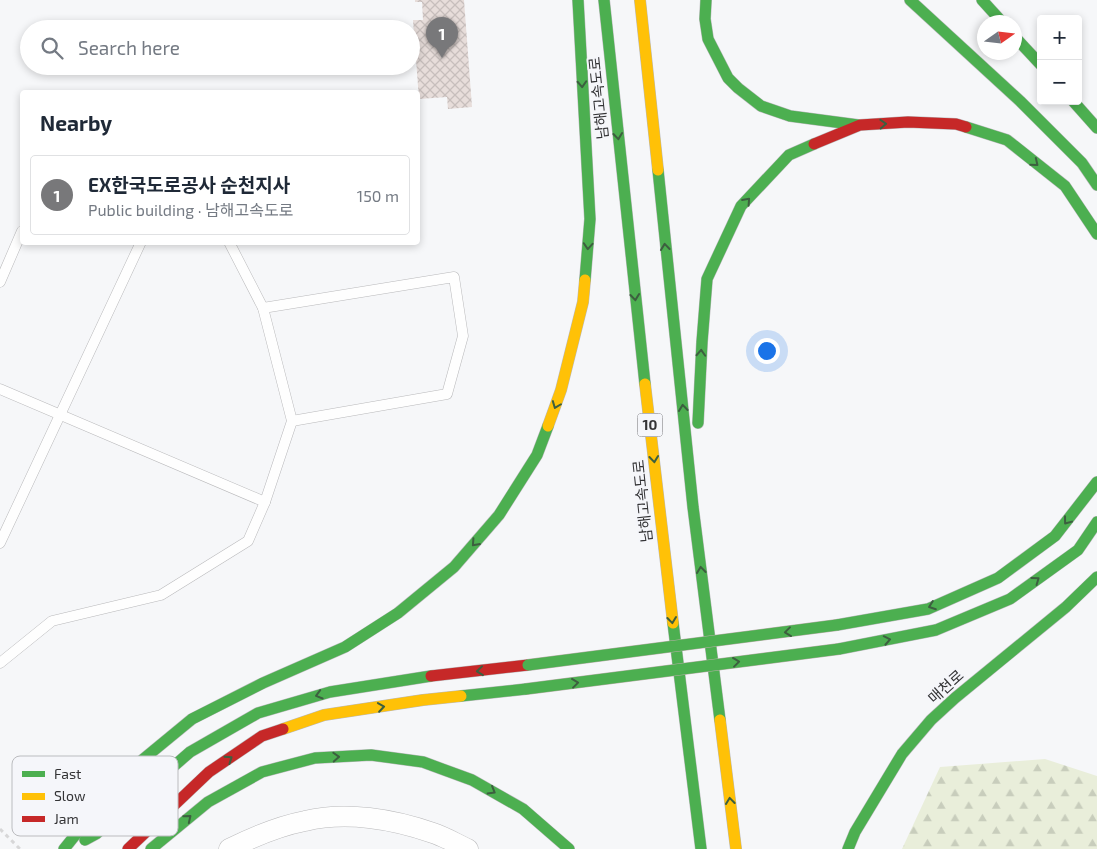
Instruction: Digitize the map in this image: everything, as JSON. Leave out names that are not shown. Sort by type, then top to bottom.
[{"type":"main road","points":[[147,756],[192,719],[263,683],[345,647],[398,613],[454,567],[500,515],[537,455],[561,390],[583,302],[590,219],[578,0]]},
{"type":"main road","name":"남해고속도로","points":[[604,0],[622,184],[701,849]]},
{"type":"main road","name":"10","points":[[640,0],[693,507],[736,849]]},
{"type":"main road","points":[[706,0],[705,19],[708,39],[728,78],[761,106],[790,116],[860,125],[908,122],[956,124],[1007,140],[1065,186],[1097,234]]},
{"type":"main road","points":[[910,0],[1020,101],[1082,162],[1097,186]]},
{"type":"main road","points":[[982,0],[996,15]]},
{"type":"main road","points":[[1022,45],[1037,61]]},
{"type":"main road","points":[[1077,105],[1097,128]]},
{"type":"main road","points":[[693,507],[707,279],[742,206],[790,155],[860,125]]},
{"type":"main road","points":[[178,762],[190,752],[258,713],[330,692],[422,677],[836,625],[928,609],[998,578],[1056,536],[1097,482]]},
{"type":"main road","points":[[178,801],[209,772],[262,736],[324,715],[422,700],[526,689],[839,649],[936,630],[1010,599],[1078,550],[1097,522]]},
{"type":"main road","name":"매천로","points":[[848,849],[855,832],[902,754],[932,720],[955,698],[1066,607],[1097,577]]},
{"type":"main road","points":[[178,827],[208,802],[262,772],[315,758],[371,755],[424,762],[472,780],[523,809],[569,849]]},
{"type":"main road","points":[[64,849],[75,836]]},
{"type":"main road","points":[[69,849],[92,836]]},
{"type":"main road","points":[[128,849],[142,836]]},
{"type":"main road","points":[[151,849],[167,836]]},
{"type":"street","points":[[229,849],[278,828],[306,820],[332,817],[360,817],[407,825],[434,833],[468,849]]},
{"type":"lane","points":[[0,282],[20,236]]},
{"type":"lane","points":[[0,543],[140,245]]},
{"type":"lane","points":[[0,664],[52,621],[161,595],[248,541],[264,502],[292,421],[263,308],[231,245]]},
{"type":"lane","points":[[263,308],[454,277],[463,336],[447,394],[292,421]]},
{"type":"lane","points":[[0,390],[264,502]]},
{"type":"path","points":[[0,829],[20,849]]},
{"type":"green space","points":[[1045,759],[1097,776],[1097,849],[902,849],[940,767]]},
{"type":"building","points":[[415,0],[464,0],[472,107],[448,109],[447,97],[420,99],[417,75],[420,75],[420,20],[423,20],[422,2],[415,2]]},
{"type":"traffic: fast","points":[[578,0],[590,219],[585,280]]},
{"type":"traffic: fast","points":[[604,0],[645,384]]},
{"type":"traffic: fast","points":[[706,0],[705,19],[708,39],[728,78],[738,88],[761,106],[790,116],[858,125]]},
{"type":"traffic: fast","points":[[910,0],[1020,101],[1082,163],[1097,185]]},
{"type":"traffic: fast","points":[[982,0],[996,15]]},
{"type":"traffic: fast","points":[[1022,45],[1037,61]]},
{"type":"traffic: fast","points":[[1077,105],[1097,128]]},
{"type":"traffic: fast","points":[[966,127],[1007,140],[1065,186],[1097,234]]},
{"type":"traffic: fast","points":[[698,423],[707,279],[741,206],[789,155],[814,144]]},
{"type":"traffic: fast","points":[[658,170],[693,507],[720,720]]},
{"type":"traffic: fast","points":[[147,756],[192,719],[263,683],[345,647],[398,613],[454,567],[499,515],[537,455],[548,426]]},
{"type":"traffic: fast","points":[[837,625],[928,609],[998,578],[1055,536],[1097,482]]},
{"type":"traffic: fast","points":[[839,649],[936,630],[1010,599],[1078,550],[1097,522]]},
{"type":"traffic: fast","points":[[848,849],[855,832],[902,754],[931,720],[1066,607],[1097,577]]},
{"type":"traffic: fast","points":[[673,623],[701,849]]},
{"type":"traffic: fast","points":[[528,665],[837,625]]},
{"type":"traffic: fast","points":[[526,689],[839,649]]},
{"type":"traffic: fast","points":[[178,762],[190,752],[258,713],[330,692],[431,676]]},
{"type":"traffic: fast","points":[[461,696],[526,689]]},
{"type":"traffic: fast","points":[[178,827],[208,802],[262,772],[315,758],[371,755],[423,762],[472,780],[523,809],[569,849]]},
{"type":"traffic: fast","points":[[64,849],[75,836]]},
{"type":"traffic: fast","points":[[85,840],[92,836]]},
{"type":"traffic: fast","points":[[151,849],[167,836]]},
{"type":"traffic: slow","points":[[640,0],[658,170]]},
{"type":"traffic: slow","points":[[548,426],[561,390],[583,302],[585,280]]},
{"type":"traffic: slow","points":[[645,384],[673,623]]},
{"type":"traffic: slow","points":[[283,729],[324,715],[461,696]]},
{"type":"traffic: slow","points":[[720,720],[736,849]]},
{"type":"traffic: jam","points":[[814,144],[860,125],[908,122],[956,124],[966,127]]},
{"type":"traffic: jam","points":[[431,676],[528,665]]},
{"type":"traffic: jam","points":[[178,801],[209,772],[262,736],[283,729]]},
{"type":"traffic: jam","points":[[128,849],[142,836]]},
{"type":"place","name":"EX한국도로공사 순천지사","points":[[442,58]]}]
